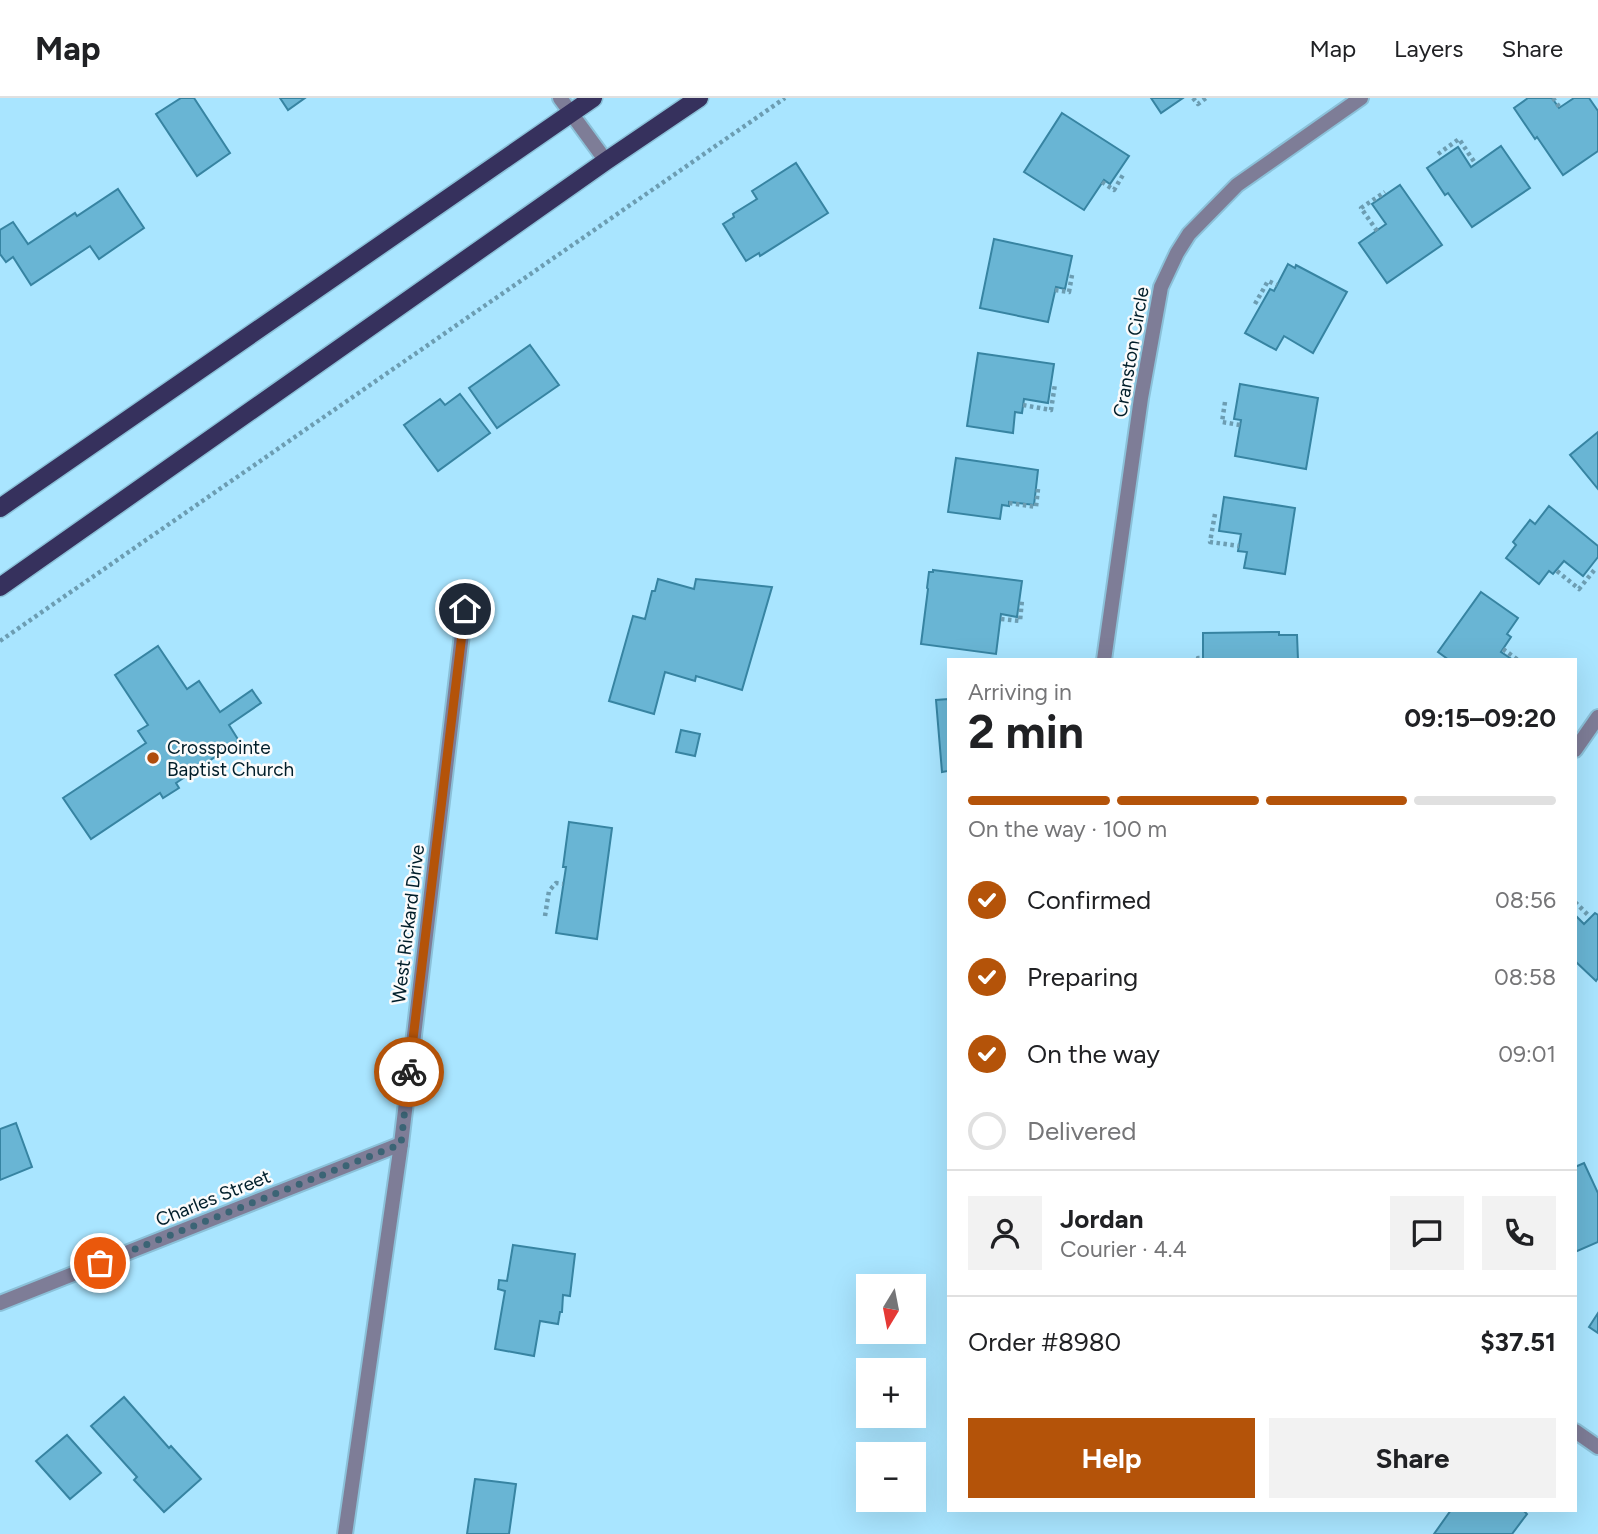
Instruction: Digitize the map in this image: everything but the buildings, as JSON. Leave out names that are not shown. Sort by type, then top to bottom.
[{"type":"main road","points":[[0,508],[566,105],[593,98]]},
{"type":"main road","points":[[0,587],[699,98]]},
{"type":"street","name":"Cranston Circle","points":[[1104,658],[1141,398],[1161,287],[1189,234],[1237,185],[1361,98]]},
{"type":"street","points":[[566,105],[606,162]]},
{"type":"street","name":"West Rickard Drive","points":[[345,1534],[401,1144],[465,609]]},
{"type":"street","points":[[1577,747],[1598,718]]},
{"type":"street","name":"Charles Street","points":[[0,1303],[401,1144]]},
{"type":"street","points":[[1577,1433],[1598,1447]]},
{"type":"path","points":[[0,641],[785,98]]},
{"type":"path","points":[[1194,98],[1198,104],[1206,98]]},
{"type":"path","points":[[1553,98],[1560,107]]},
{"type":"path","points":[[1438,154],[1458,139],[1475,163]]},
{"type":"path","points":[[1102,182],[1114,190],[1124,173]]},
{"type":"path","points":[[1377,230],[1361,208],[1385,192]]},
{"type":"path","points":[[1055,290],[1069,292],[1072,275]]},
{"type":"path","points":[[1255,304],[1268,281],[1277,285]]},
{"type":"path","points":[[1023,405],[1051,410],[1055,384]]},
{"type":"path","points":[[1225,402],[1222,422],[1240,425]]},
{"type":"path","points":[[1009,503],[1036,507],[1038,489]]},
{"type":"path","points":[[1215,514],[1210,542],[1239,546]]},
{"type":"path","points":[[1556,571],[1579,589],[1596,568]]},
{"type":"path","points":[[1000,619],[1020,621],[1022,600]]},
{"type":"path","points":[[1503,649],[1515,658]]},
{"type":"path","points":[[545,916],[549,891],[556,883],[563,884]]},
{"type":"path","points":[[1577,904],[1590,917]]},
{"type":"way so far","points":[[100,1263],[401,1144],[409,1072]]},
{"type":"place","name":"Crosspointe Baptist Church","points":[[153,758]]},
{"type":"route","points":[[409,1072],[465,609]]}]
